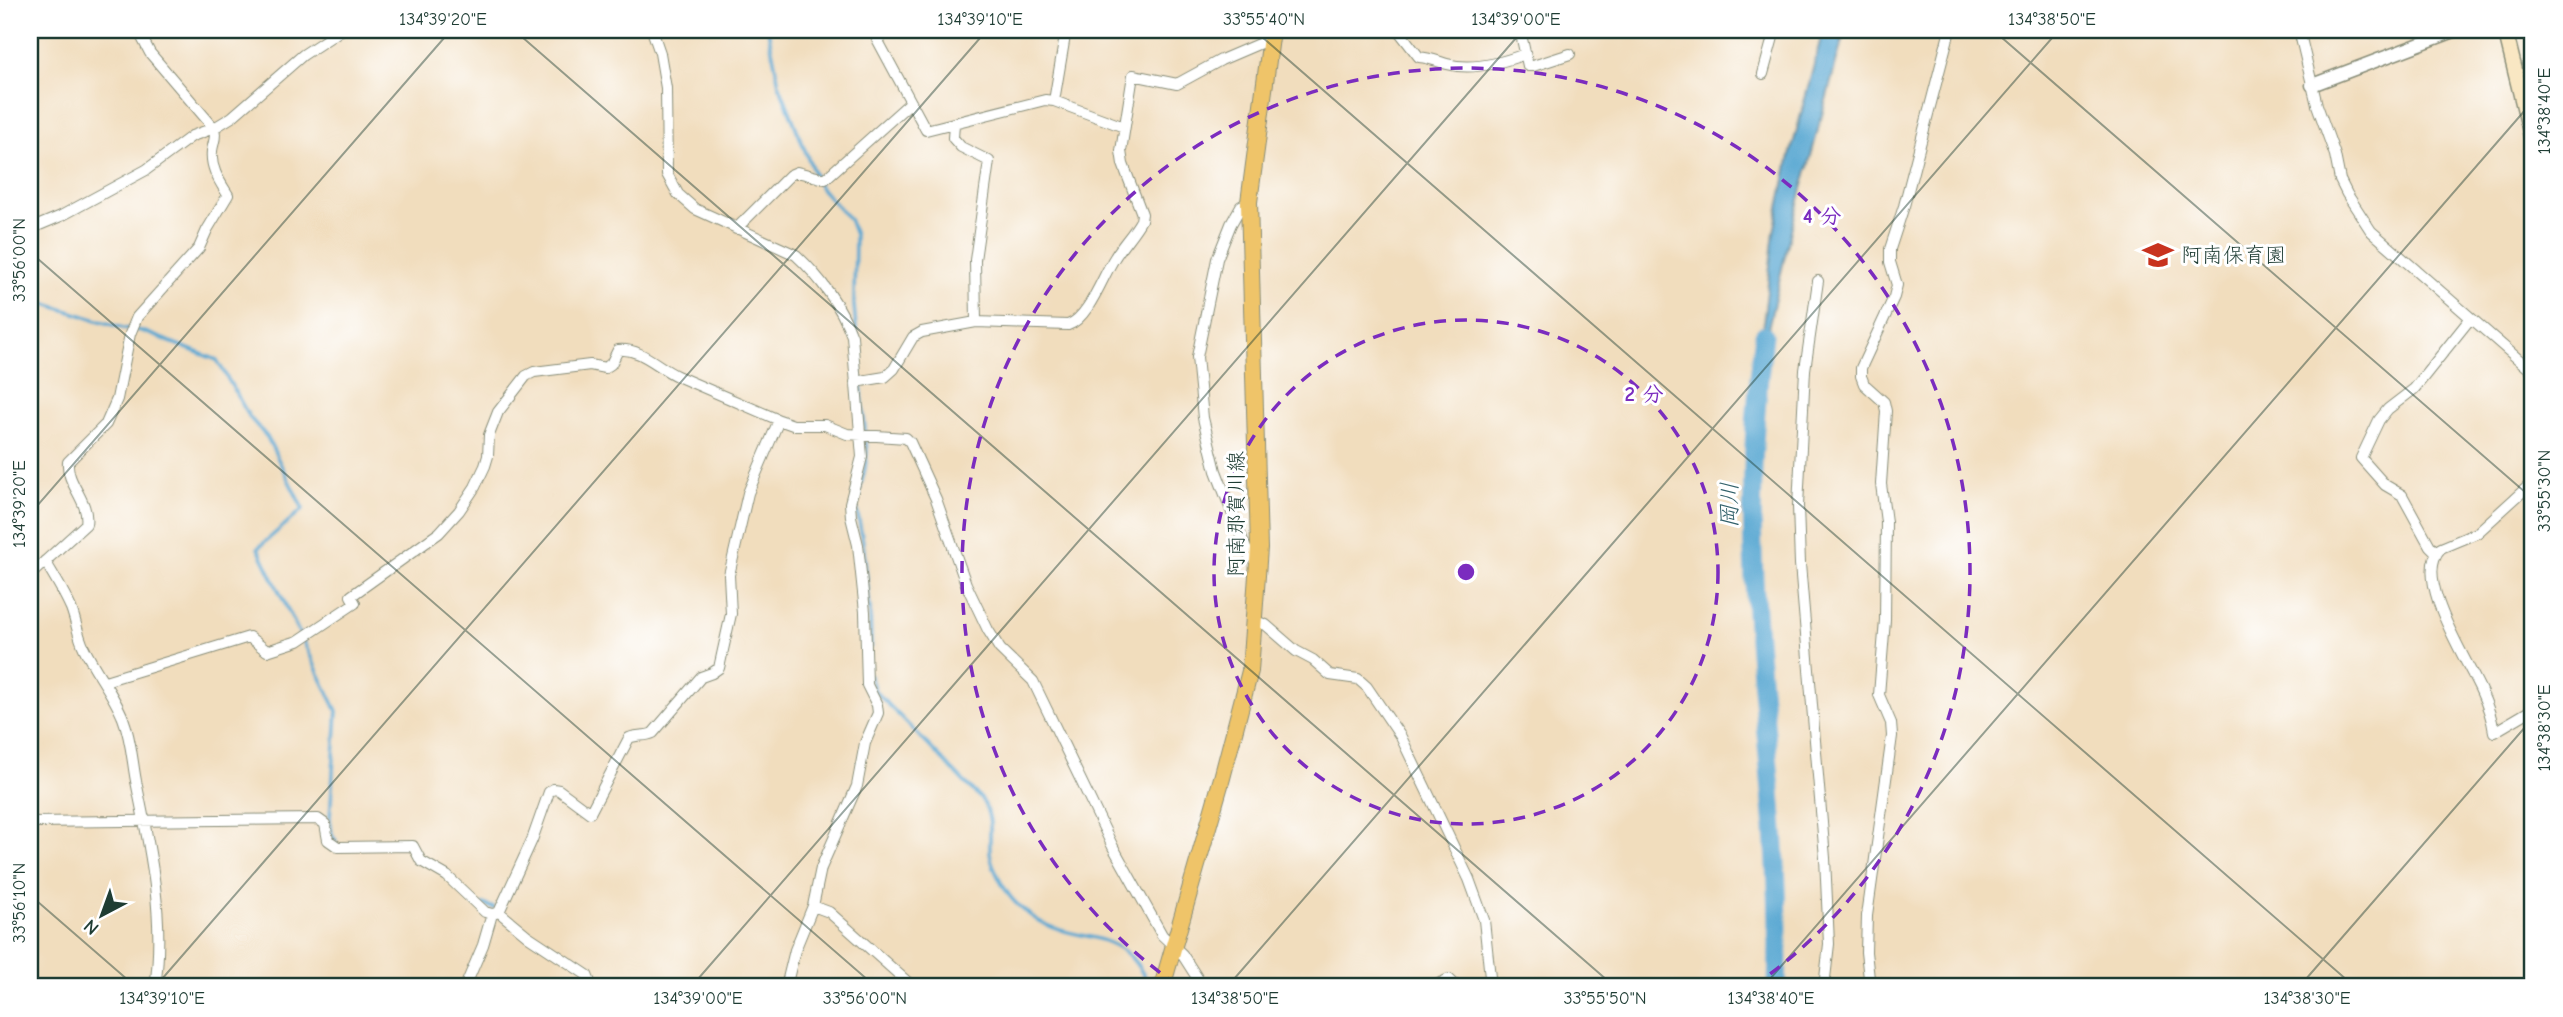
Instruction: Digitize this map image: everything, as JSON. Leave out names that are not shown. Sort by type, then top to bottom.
[{"type":"main road","points":[[2505,30],[2533,144]]},
{"type":"main road","name":"阿南那賀川線","points":[[1162,987],[1250,671],[1258,564],[1249,202],[1271,34]]},
{"type":"street","points":[[30,575],[86,524],[88,514],[67,470],[68,462],[106,424],[117,399],[133,324],[137,317],[200,248],[207,230],[228,195],[213,167],[212,151],[216,136],[214,128],[150,53],[138,30]]},
{"type":"street","points":[[30,229],[61,216],[146,170],[192,136],[214,128],[242,109],[303,55],[341,30]]},
{"type":"street","points":[[652,30],[660,53],[666,88],[667,174],[678,194],[695,209],[796,256],[813,272],[846,320],[852,336],[860,381],[864,435],[862,457],[850,503],[858,545],[865,612],[867,685],[878,713],[865,743],[857,786],[821,868],[813,906],[795,950],[786,987]]},
{"type":"street","points":[[875,30],[877,39],[926,130],[1045,100],[1124,127]]},
{"type":"street","points":[[1054,101],[1066,30]]},
{"type":"street","points":[[1398,30],[1419,57],[1434,58],[1446,64],[1463,66],[1499,63],[1525,54]]},
{"type":"street","points":[[1520,30],[1528,66],[1570,54]]},
{"type":"street","points":[[1763,74],[1775,30]]},
{"type":"street","points":[[1870,987],[1866,952],[1867,916],[1892,736],[1891,723],[1879,695],[1885,620],[1886,522],[1881,484],[1886,411],[1880,397],[1864,384],[1861,368],[1894,297],[1897,285],[1890,262],[1890,248],[1904,206],[1951,30]]},
{"type":"street","points":[[2299,30],[2340,180],[2371,231],[2533,372]]},
{"type":"street","points":[[2312,85],[2457,30]]},
{"type":"street","points":[[860,381],[885,377],[894,369],[913,337],[922,332],[976,322],[1075,323],[1115,257],[1142,220],[1121,151],[1133,75],[1177,84],[1271,34]]},
{"type":"street","points":[[736,229],[790,175],[797,172],[825,179],[911,102]]},
{"type":"street","points":[[954,124],[953,138],[961,147],[989,161],[975,260],[976,322]]},
{"type":"street","points":[[1249,202],[1241,206],[1231,223],[1217,259],[1197,357],[1203,418],[1216,471],[1248,554],[1258,564]]},
{"type":"street","points":[[1818,281],[1805,370],[1798,506],[1800,564],[1825,858],[1829,944],[1824,987]]},
{"type":"street","points":[[2436,552],[2402,495],[2385,485],[2361,458],[2379,420],[2414,389],[2470,319]]},
{"type":"street","points":[[105,681],[249,637],[267,651],[305,637],[355,603],[351,596],[439,533],[459,511],[475,488],[485,466],[489,435],[498,412],[526,376],[534,372],[590,365],[605,368],[611,364],[618,349],[626,349],[651,358],[674,374],[793,425],[825,425],[847,434],[906,438],[910,442],[936,499],[966,584],[988,630],[1000,649],[1033,681],[1113,847],[1162,935],[1184,956],[1203,987]]},
{"type":"street","points":[[465,987],[496,913],[532,840],[549,792],[553,789],[559,790],[590,813],[629,738],[653,733],[701,677],[719,668],[732,614],[729,575],[748,493],[779,420]]},
{"type":"street","points":[[2533,482],[2477,533],[2455,540],[2436,552],[2432,563],[2432,578],[2446,624],[2482,692],[2494,732],[2533,709]]},
{"type":"street","points":[[45,561],[70,605],[83,645],[123,718],[132,748],[157,900],[158,963],[155,987]]},
{"type":"street","points":[[1255,621],[1266,625],[1296,651],[1314,660],[1329,675],[1358,679],[1367,687],[1401,737],[1469,879],[1484,920],[1491,987]]},
{"type":"street","points":[[30,822],[146,823],[318,819],[325,824],[328,840],[338,847],[412,846],[421,861],[447,876],[485,912],[496,913],[587,975],[592,987]]},
{"type":"street","points":[[813,906],[829,912],[913,987]]},
{"type":"street","points":[[1432,987],[1449,979],[1457,987]]},
{"type":"water","points":[[1823,30],[1845,30],[1792,226],[1757,375],[1774,232],[1789,160]]},
{"type":"waterway","points":[[768,30],[779,84],[819,186],[849,219],[855,235],[854,305],[867,452],[856,505],[863,542],[871,647]]},
{"type":"waterway","points":[[30,299],[123,328],[142,331],[217,360],[250,418],[267,437],[303,509],[258,548],[337,711],[330,818],[332,835],[336,841]]},
{"type":"waterway","name":"岡川","points":[[1764,335],[1755,426],[1753,549],[1777,885],[1777,987]]},
{"type":"waterway","points":[[870,676],[875,691],[982,800],[990,820],[992,862],[1010,897],[1031,916],[1049,926],[1116,946],[1140,968],[1151,987]]},
{"type":"waterway","points":[[483,904],[494,908]]},
{"type":"place","name":"阿南保育園","points":[[2158,255]]}]
